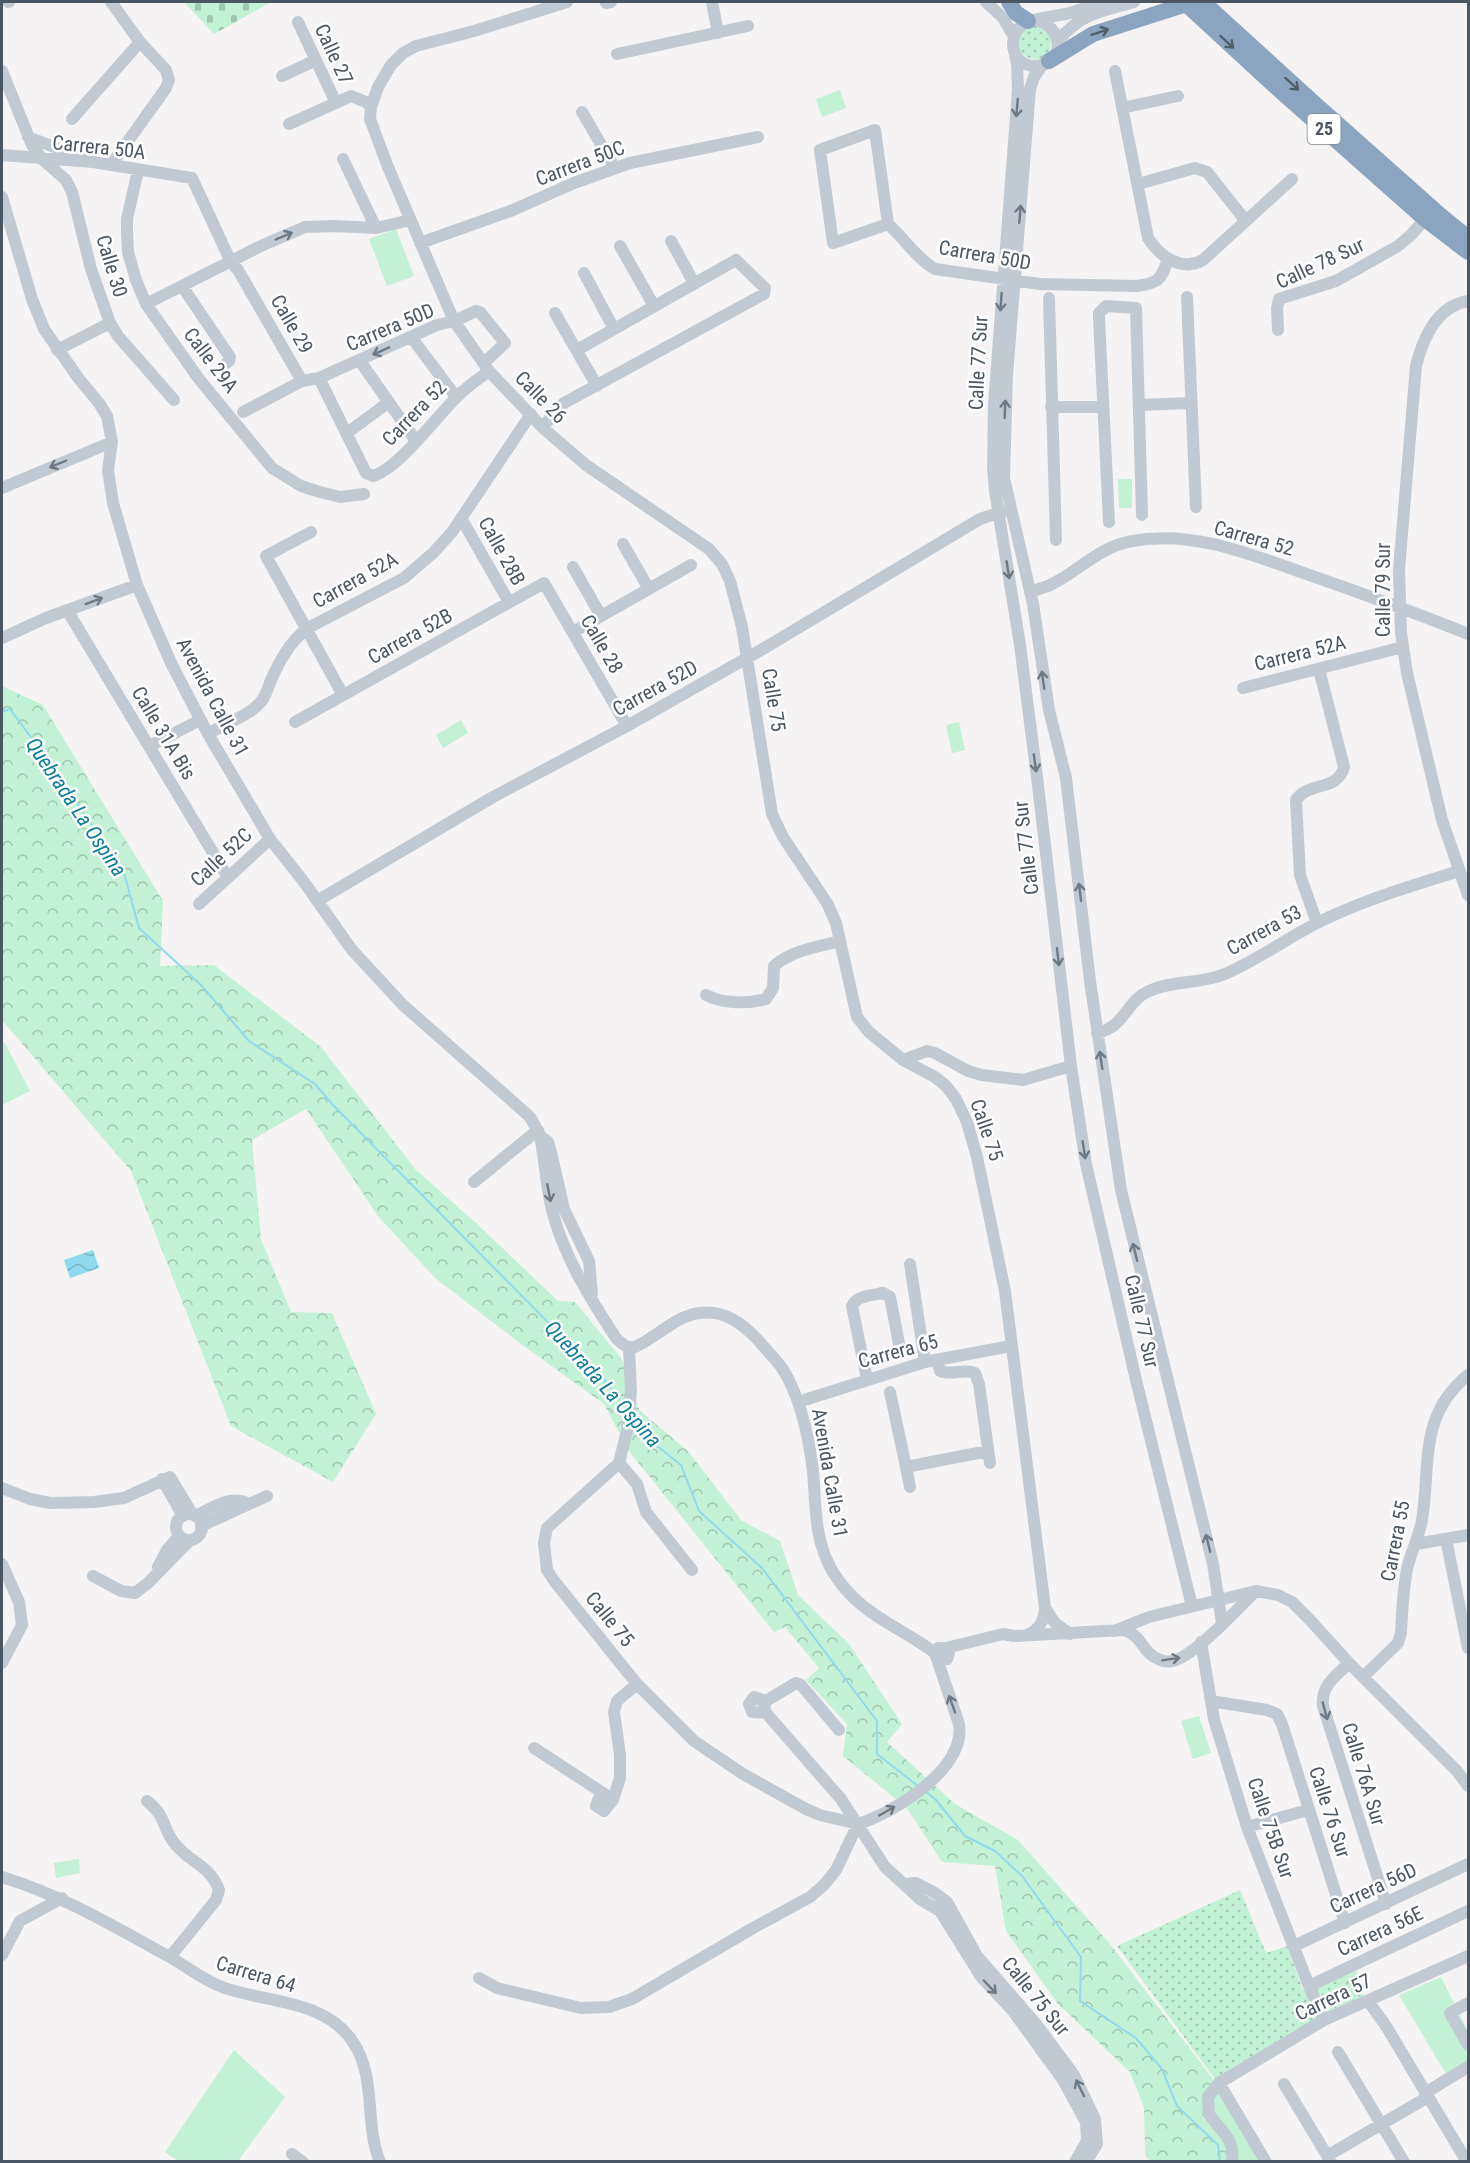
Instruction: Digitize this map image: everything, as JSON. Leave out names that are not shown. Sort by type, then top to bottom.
[{"type":"highway","points":[[1009,2],[1017,13],[1031,20]]},
{"type":"highway","points":[[1046,63],[1093,34],[1191,2]]},
{"type":"highway","name":"25","points":[[1191,2],[1274,85],[1425,219],[1468,252]]},
{"type":"highway","name":"25","points":[[1191,2],[1342,128],[1440,216],[1468,238]]},
{"type":"street","points":[[111,2],[141,42],[166,70],[168,80],[166,88],[111,165]]},
{"type":"street","points":[[290,124],[351,96],[366,102],[371,107],[378,87],[391,65],[403,53],[416,46],[474,31],[567,2]]},
{"type":"street","points":[[712,2],[718,33]]},
{"type":"street","points":[[986,2],[1003,18],[1013,35],[1017,57],[1029,65],[1046,63],[1057,49],[1056,34],[1048,24],[1031,20]]},
{"type":"street","points":[[1013,35],[1022,24],[1031,20],[1071,13],[1102,2]]},
{"type":"street","points":[[1058,41],[1069,28],[1080,20],[1128,3]]},
{"type":"street","name":"Calle 27","points":[[298,22],[336,103]]},
{"type":"street","points":[[617,54],[748,26]]},
{"type":"street","points":[[72,119],[141,42]]},
{"type":"street","name":"Calle 77 Sur","points":[[1008,280],[1018,89],[1014,50]]},
{"type":"street","points":[[282,76],[316,60]]},
{"type":"street","name":"Calle 77 Sur","points":[[1046,63],[1034,76],[1030,89],[994,405],[993,468],[1030,592],[1045,690],[1066,778],[1098,1034],[1127,1219],[1213,1564],[1222,1623]]},
{"type":"street","name":"Calle 30","points":[[2,71],[28,136],[42,159],[66,180],[72,192],[91,269],[110,323],[118,336],[174,400]]},
{"type":"street","points":[[1115,71],[1148,238],[1168,259],[1194,265],[1292,178]]},
{"type":"street","points":[[1122,108],[1179,96]]},
{"type":"street","name":"Calle 26","points":[[371,107],[370,119],[373,129],[454,321],[487,367],[543,428],[586,465],[709,549],[722,564],[730,580],[747,657]]},
{"type":"street","points":[[582,112],[615,168]]},
{"type":"street","points":[[875,130],[888,224],[833,243],[820,150],[875,130]]},
{"type":"street","points":[[28,136],[93,162]]},
{"type":"street","name":"Carrera 50C","points":[[420,243],[513,210],[630,163],[758,137]]},
{"type":"street","name":"Carrera 50A","points":[[2,155],[28,159],[93,162],[192,178]]},
{"type":"street","points":[[343,159],[376,228]]},
{"type":"street","points":[[1138,184],[1195,168],[1201,169],[1208,172],[1245,220]]},
{"type":"street","name":"Calle 29A","points":[[138,170],[127,219],[127,231],[131,261],[146,304],[200,379],[272,468],[301,486],[320,492],[340,497],[364,494]]},
{"type":"street","name":"Calle 29","points":[[192,178],[231,262],[238,270],[302,381],[319,378],[366,473]]},
{"type":"street","name":"Avenida Calle 31","points":[[2,197],[38,316],[57,350],[107,416],[112,442],[108,470],[113,503],[137,585],[172,665],[200,720],[270,838],[352,950],[403,1005],[530,1117],[539,1133],[548,1142],[564,1209],[585,1251],[590,1270],[592,1298]]},
{"type":"street","name":"Calle 78 Sur","points":[[1278,330],[1276,308],[1280,299],[1336,281],[1398,246],[1411,236],[1425,219]]},
{"type":"street","points":[[146,304],[263,245],[305,227],[376,228],[411,220]]},
{"type":"street","name":"Carrera 50D","points":[[888,224],[907,241],[926,264],[935,269],[1008,280],[1040,284],[1137,286],[1151,284],[1158,280],[1163,274],[1168,259]]},
{"type":"street","points":[[670,241],[694,283]]},
{"type":"street","points":[[620,246],[654,306]]},
{"type":"street","points":[[543,428],[559,406],[766,291],[736,260],[577,350]]},
{"type":"street","points":[[584,273],[614,329]]},
{"type":"street","points":[[182,286],[230,357],[229,362],[223,366]]},
{"type":"street","points":[[1137,286],[1142,515]]},
{"type":"street","points":[[1186,297],[1196,507]]},
{"type":"street","points":[[1049,298],[1056,540]]},
{"type":"street","name":"Calle 79 Sur","points":[[1468,301],[1454,304],[1431,327],[1416,366],[1400,559],[1402,647],[1442,820],[1468,895]]},
{"type":"street","points":[[1109,522],[1099,313],[1110,305],[1136,308]]},
{"type":"street","name":"Carrera 50D","points":[[319,378],[437,325],[454,321],[476,311],[480,312],[506,343],[504,346]]},
{"type":"street","points":[[555,313],[597,386]]},
{"type":"street","points":[[57,350],[110,323]]},
{"type":"street","points":[[412,338],[456,397]]},
{"type":"street","name":"Carrera 52","points":[[366,473],[373,476],[384,471],[416,441],[504,346]]},
{"type":"street","points":[[360,361],[416,441]]},
{"type":"street","points":[[243,412],[302,381]]},
{"type":"street","points":[[347,433],[389,402]]},
{"type":"street","points":[[1139,405],[1190,403]]},
{"type":"street","points":[[1051,407],[1103,407]]},
{"type":"street","name":"Carrera 52A","points":[[208,734],[250,711],[264,698],[281,658],[294,639],[306,629],[404,578],[433,553],[452,532],[531,414]]},
{"type":"street","points":[[2,488],[112,442]]},
{"type":"street","name":"Calle 77 Sur","points":[[1005,511],[1014,606],[1036,766],[1071,1066],[1091,1189],[1192,1606]]},
{"type":"street","name":"Carrera 52D","points":[[317,901],[494,797],[627,726],[761,650],[975,522],[1005,511]]},
{"type":"street","name":"Calle 28B","points":[[461,518],[509,602]]},
{"type":"street","points":[[311,532],[266,556],[343,695]]},
{"type":"street","name":"Carrera 52","points":[[1030,592],[1049,586],[1110,548],[1131,541],[1166,539],[1236,549],[1400,607],[1468,634]]},
{"type":"street","points":[[623,544],[649,589]]},
{"type":"street","points":[[573,632],[691,565]]},
{"type":"street","points":[[573,567],[601,616]]},
{"type":"street","name":"Carrera 52B","points":[[295,722],[544,583]]},
{"type":"street","name":"Calle 28","points":[[544,583],[627,726]]},
{"type":"street","points":[[2,638],[67,610],[137,585]]},
{"type":"street","name":"Calle 31A Bis","points":[[67,610],[227,876]]},
{"type":"street","points":[[745,643],[761,650]]},
{"type":"street","name":"Carrera 52A","points":[[1243,688],[1402,647]]},
{"type":"street","name":"Calle 75","points":[[747,657],[772,814],[783,837],[827,903],[836,923],[857,1017],[869,1032],[903,1060],[935,1077],[946,1086],[956,1098],[967,1122],[977,1157],[1005,1291],[1045,1608]]},
{"type":"street","points":[[736,664],[750,672]]},
{"type":"street","points":[[1317,923],[1300,874],[1296,800],[1300,794],[1337,781],[1344,767],[1319,669]]},
{"type":"street","points":[[150,746],[200,720]]},
{"type":"street","name":"Calle 52C","points":[[199,904],[270,838]]},
{"type":"street","name":"Carrera 53","points":[[1098,1034],[1109,1030],[1138,998],[1148,991],[1178,983],[1218,977],[1317,923],[1374,898],[1460,871]]},
{"type":"street","points":[[706,996],[717,1001],[750,1002],[766,999],[772,993],[774,966],[782,959],[840,941]]},
{"type":"street","points":[[903,1060],[927,1052],[935,1053],[968,1071],[1023,1080],[1071,1066]]},
{"type":"street","points":[[474,1182],[539,1133]]},
{"type":"street","name":"Avenida Calle 31","points":[[539,1133],[553,1214],[575,1271],[616,1338],[629,1348],[642,1344],[676,1322],[696,1313],[716,1312],[734,1318],[751,1333],[784,1371],[798,1402],[806,1431],[812,1470],[818,1535],[833,1572],[843,1587],[862,1607],[941,1657]]},
{"type":"street","points":[[906,1467],[989,1457],[979,1384],[975,1373],[970,1371],[944,1373],[931,1361],[910,1264]]},
{"type":"street","points":[[575,1271],[583,1273],[590,1270]]},
{"type":"street","points":[[867,1379],[852,1306],[854,1302],[883,1293],[890,1298],[901,1354]]},
{"type":"street","name":"Carrera 65","points":[[798,1402],[931,1361],[1011,1346]]},
{"type":"street","points":[[629,1348],[632,1391],[624,1447],[619,1463],[637,1484],[646,1512],[692,1570]]},
{"type":"street","name":"Carrera 55","points":[[1363,1677],[1398,1643],[1407,1568],[1422,1519],[1427,1449],[1435,1420],[1445,1400],[1468,1375]]},
{"type":"street","points":[[890,1392],[910,1487]]},
{"type":"street","name":"Calle 75","points":[[619,1463],[548,1528],[545,1534],[547,1570],[637,1684],[694,1741],[743,1774],[806,1809],[820,1815],[858,1824]]},
{"type":"street","points":[[2,1488],[30,1499],[50,1503],[94,1502],[124,1497],[166,1478],[197,1518],[199,1534],[180,1542],[148,1583],[135,1593],[121,1591],[93,1576]]},
{"type":"street","points":[[180,1542],[176,1527],[179,1519],[197,1518],[249,1504],[267,1496]]},
{"type":"street","points":[[1416,1544],[1468,1535]]},
{"type":"street","points":[[1446,1539],[1463,1593],[1468,1648]]},
{"type":"street","points":[[2,1564],[20,1602],[22,1625],[2,1663]]},
{"type":"street","points":[[479,1978],[497,1988],[580,2008],[609,2007],[632,1999],[810,1897],[836,1870],[858,1824],[874,1819],[928,1784],[950,1759],[961,1735],[941,1657],[1003,1634],[1014,1636],[1114,1631],[1131,1632],[1143,1643],[1151,1656],[1160,1660],[1172,1661],[1190,1653],[1256,1591]]},
{"type":"street","points":[[1114,1631],[1149,1617],[1256,1591],[1278,1595],[1292,1602],[1349,1664],[1457,1771],[1468,1786]]},
{"type":"street","points":[[1045,1608],[1055,1623],[1070,1634]]},
{"type":"street","points":[[1027,1635],[1041,1625],[1045,1608]]},
{"type":"street","points":[[1143,1643],[1142,1630],[1149,1617]]},
{"type":"street","name":"Calle 75B Sur","points":[[1201,1642],[1214,1719],[1247,1827],[1324,2020]]},
{"type":"street","name":"Calle 76A Sur","points":[[1349,1664],[1326,1686],[1322,1695],[1323,1706],[1386,1904]]},
{"type":"street","name":"Calle 75 Sur","points":[[839,1730],[801,1685],[796,1683],[766,1707],[841,1799],[877,1856],[904,1884],[940,1911],[982,1978],[1013,2011],[1063,2080],[1086,2122],[1087,2140],[1075,2162]]},
{"type":"street","points":[[534,1748],[601,1792],[596,1802],[598,1809],[607,1810],[620,1778],[620,1755],[614,1712],[617,1701],[637,1684]]},
{"type":"street","name":"Calle 76 Sur","points":[[1211,1701],[1266,1710],[1276,1714],[1282,1724],[1345,1923]]},
{"type":"street","points":[[147,1802],[158,1810],[173,1842],[211,1873],[219,1890],[216,1900],[174,1953]]},
{"type":"street","points":[[1247,1827],[1308,1810]]},
{"type":"street","name":"Carrera 56D","points":[[1294,1946],[1468,1864]]},
{"type":"street","name":"Carrera 64","points":[[2,1876],[62,1898],[174,1953],[197,1975],[222,1987],[317,2012],[344,2031],[354,2043],[366,2071],[372,2137],[380,2162]]},
{"type":"street","points":[[904,1884],[916,1883],[935,1893],[930,1897],[932,1906]]},
{"type":"street","name":"Calle 75 Sur","points":[[935,1893],[947,1902],[977,1956],[1037,2025],[1074,2075],[1095,2119],[1097,2144],[1086,2162]]},
{"type":"street","points":[[2,1955],[20,1921],[62,1898]]},
{"type":"street","name":"Carrera 56E","points":[[1309,1986],[1468,1911]]},
{"type":"street","name":"Carrera 57","points":[[1219,2083],[1324,2020],[1468,1956]]},
{"type":"street","points":[[1368,2001],[1386,2026],[1467,2162]]},
{"type":"street","points":[[1468,2003],[1450,2013],[1468,2045]]},
{"type":"street","points":[[1338,2052],[1404,2162]]},
{"type":"street","points":[[1284,2084],[1329,2159],[1468,2067]]},
{"type":"street","points":[[1232,2162],[1233,2152],[1225,2131],[1209,2114],[1208,2097],[1219,2083],[1266,2162]]},
{"type":"street","points":[[292,2154],[303,2162]]},
{"type":"green space","points":[[184,2],[271,2],[214,34]]},
{"type":"green space","points":[[1036,25],[1050,34],[1051,43],[1047,55],[1037,60],[1025,56],[1018,50],[1020,32]]},
{"type":"green space","points":[[840,90],[846,108],[822,117],[816,99]]},
{"type":"green space","points":[[396,229],[414,276],[387,286],[369,239]]},
{"type":"green space","points":[[1118,479],[1132,479],[1132,508],[1119,508]]},
{"type":"green space","points":[[2,686],[43,705],[163,901],[160,966],[214,965],[321,1047],[416,1170],[558,1301],[575,1302],[621,1358],[639,1410],[688,1451],[741,1520],[780,1541],[798,1595],[849,1644],[902,1724],[887,1742],[955,1804],[1018,1840],[1110,1944],[1213,2079],[1245,2161],[1150,2161],[1145,2156],[1144,2108],[1130,2072],[1058,2004],[1006,1931],[995,1866],[942,1862],[907,1808],[843,1756],[847,1724],[806,1680],[819,1668],[785,1627],[774,1632],[629,1451],[604,1404],[435,1278],[378,1216],[306,1109],[252,1140],[261,1239],[291,1312],[332,1313],[376,1414],[333,1482],[231,1426],[131,1171],[2,1020]]},
{"type":"green space","points":[[461,720],[468,733],[443,748],[436,735]]},
{"type":"green space","points":[[959,722],[965,750],[952,753],[946,725]]},
{"type":"green space","points":[[2,1040],[30,1091],[2,1105]]},
{"type":"green space","points":[[1199,1716],[1211,1753],[1193,1759],[1181,1721]]},
{"type":"green space","points":[[79,1859],[80,1873],[56,1878],[54,1863]]},
{"type":"green space","points":[[1240,1890],[1266,1953],[1287,1946],[1303,1990],[1355,1967],[1364,1997],[1215,2079],[1117,1946]]},
{"type":"green space","points":[[1441,1977],[1468,2031],[1468,2062],[1446,2074],[1399,1995]]},
{"type":"green space","points":[[234,2050],[285,2097],[238,2161],[178,2161],[165,2152]]},
{"type":"green space","points":[[1206,2084],[1219,2091],[1262,2161],[1239,2161],[1231,2156],[1203,2091]]},
{"type":"water","points":[[93,1250],[99,1268],[70,1278],[64,1260]]},
{"type":"waterway","name":"Quebrada La Ospina","points":[[2,712],[10,709],[53,767],[124,873],[139,928],[201,985],[249,1041],[315,1084],[332,1104],[603,1378],[625,1407]]},
{"type":"waterway","name":"Quebrada La Ospina","points":[[634,1419],[652,1442],[681,1465],[699,1511],[762,1568],[877,1721],[877,1754],[918,1786]]},
{"type":"waterway","name":"Quebrada La Ospina","points":[[925,1791],[936,1800],[965,1836],[995,1851],[1022,1876],[1081,1957],[1080,2001],[1136,2038],[1162,2069],[1177,2106],[1218,2145],[1220,2162]]}]
